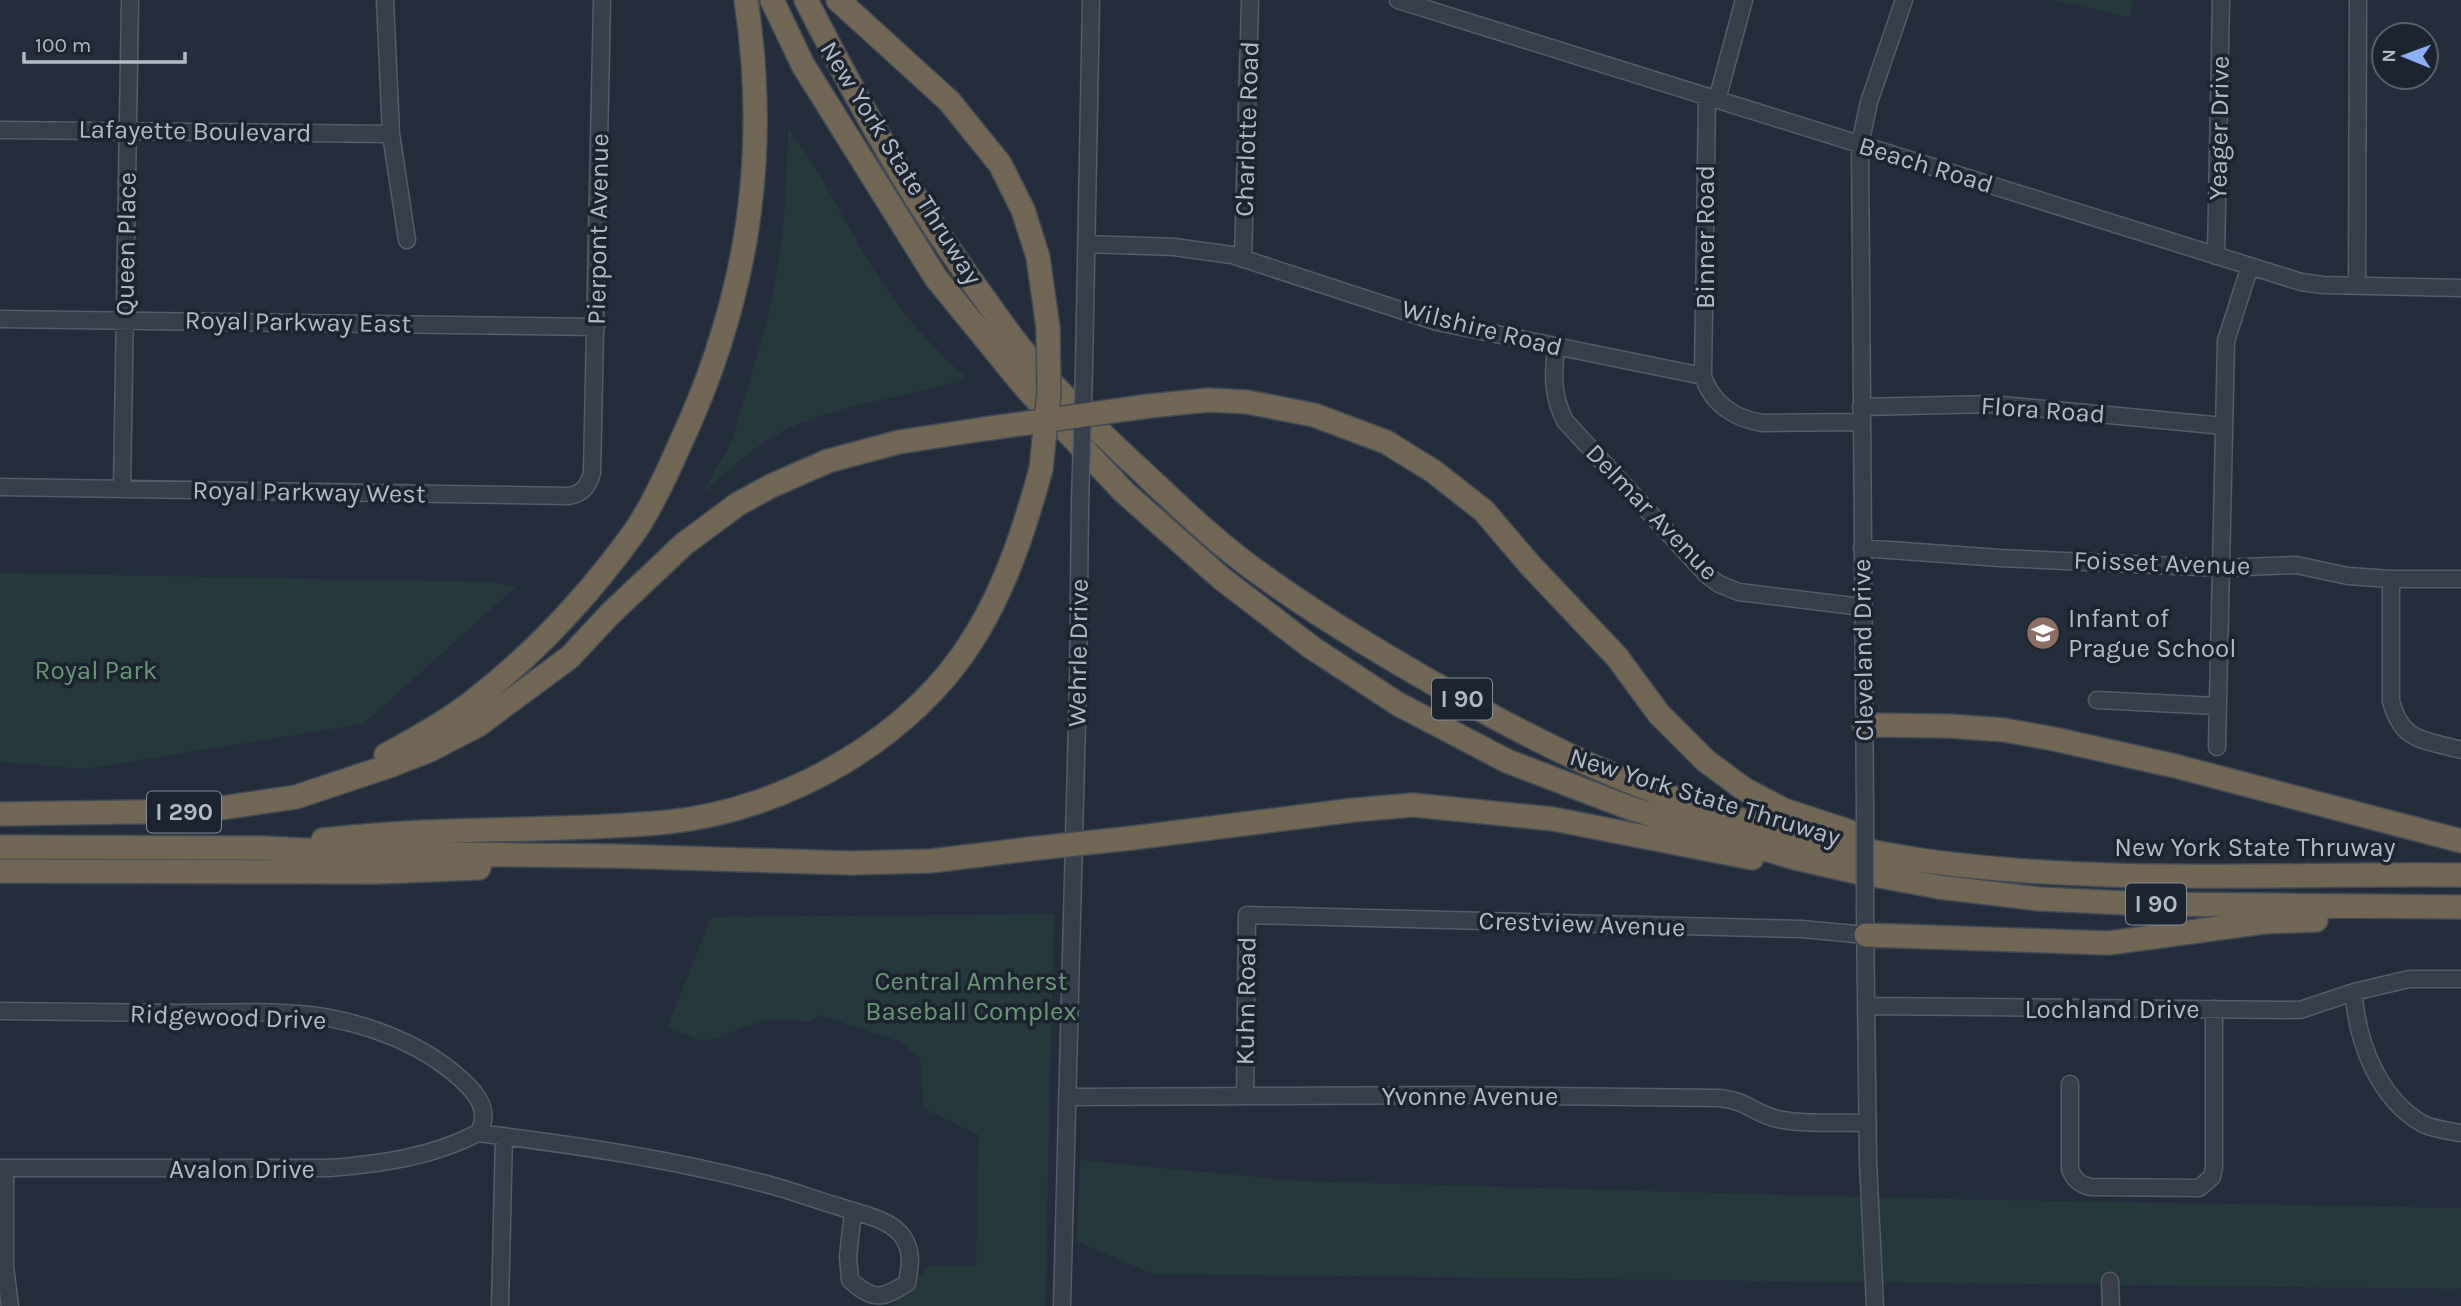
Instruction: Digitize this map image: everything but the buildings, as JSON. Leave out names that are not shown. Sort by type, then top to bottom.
[{"type":"highway","points":[[331,785],[416,738],[471,703],[527,656],[590,589],[635,531],[672,462],[700,402],[722,340],[739,277],[751,203],[757,144],[753,53],[746,0]]},
{"type":"highway","name":"New York State Thruway","points":[[772,0],[803,65],[936,278],[1025,387],[1115,482],[1221,578],[1311,647],[1398,704],[1507,761],[1630,808],[1795,858],[1852,871],[1939,887],[2039,899],[2150,904],[2461,907]]},
{"type":"highway","name":"New York State Thruway","points":[[806,0],[890,157],[967,275],[1022,350],[1108,440],[1206,532],[1263,576],[1339,628],[1493,717],[1652,791],[1739,820],[1832,843],[1925,861],[2058,874],[2174,878],[2461,875]]},
{"type":"highway","points":[[261,848],[368,835],[670,822],[731,810],[781,793],[834,769],[872,745],[908,714],[941,680],[975,637],[1004,580],[1024,532],[1041,468],[1049,392],[1048,328],[1034,245],[1023,210],[1000,164],[949,101],[838,0]]},
{"type":"highway","points":[[331,785],[430,750],[478,725],[570,657],[610,614],[684,544],[738,505],[771,486],[828,461],[887,445],[984,429],[1209,400],[1247,402],[1314,415],[1387,442],[1433,471],[1484,511],[1530,565],[1618,657],[1659,714],[1706,761],[1744,789],[1784,810],[1835,829],[1923,847],[2017,858],[2305,867],[2408,874]]},
{"type":"highway","points":[[1864,725],[2004,730],[2054,739],[2175,766],[2461,841]]},
{"type":"highway","name":"I 290","points":[[0,814],[201,811],[296,797],[331,785]]},
{"type":"highway","points":[[261,848],[370,853],[851,863],[931,861],[1413,805],[1553,819],[1788,866],[1852,871]]},
{"type":"highway","points":[[0,806],[35,813]]},
{"type":"highway","name":"I 290","points":[[0,847],[261,848]]},
{"type":"highway","points":[[0,872],[426,870],[504,867],[614,856]]},
{"type":"highway","points":[[1865,924],[2109,943],[2264,922],[2461,915]]},
{"type":"street","name":"Queen Place","points":[[122,489],[130,0]]},
{"type":"street","points":[[385,0],[391,134],[407,240]]},
{"type":"street","name":"Pierpont Avenue","points":[[592,459],[602,0]]},
{"type":"street","name":"Wehrle Drive","points":[[1062,1306],[1078,683],[1091,0]]},
{"type":"street","name":"Charlotte Road","points":[[1243,259],[1250,0]]},
{"type":"street","name":"Beach Road","points":[[1398,0],[2311,284],[2461,288]]},
{"type":"street","name":"Binner Road","points":[[1703,376],[1712,98],[1744,0]]},
{"type":"street","name":"Cleveland Drive","points":[[1875,1306],[1868,1123],[1865,924],[1860,144],[1869,104],[1904,0]]},
{"type":"street","name":"Yeager Drive","points":[[2216,256],[2221,0]]},
{"type":"street","points":[[2357,286],[2358,0]]},
{"type":"street","name":"Lafayette Boulevard","points":[[0,130],[391,134]]},
{"type":"street","name":"Wilshire Road","points":[[1087,244],[1174,247],[1243,259],[1437,322],[1703,376]]},
{"type":"street","points":[[2217,747],[2226,341],[2250,266]]},
{"type":"street","name":"Royal Parkway East","points":[[0,319],[596,327]]},
{"type":"street","name":"Delmar Avenue","points":[[1556,347],[1553,384],[1558,408],[1565,421],[1707,575],[1719,584],[1739,592],[1862,607]]},
{"type":"street","points":[[1703,376],[1712,396],[1735,416],[1749,421],[1763,423],[1861,414]]},
{"type":"street","name":"Flora Road","points":[[1861,414],[1992,404],[2224,426]]},
{"type":"street","name":"Royal Parkway West","points":[[0,487],[568,496],[577,495],[589,484],[592,459]]},
{"type":"street","name":"Foisset Avenue","points":[[1862,548],[2000,558],[2221,568],[2296,565],[2348,576],[2461,579]]},
{"type":"street","points":[[2391,579],[2391,701],[2395,715],[2410,735],[2461,750]]},
{"type":"street","points":[[2097,700],[2217,706]]},
{"type":"street","name":"Kuhn Road","points":[[1245,1096],[1247,915],[1298,916]]},
{"type":"street","name":"Crestview Avenue","points":[[1298,916],[1802,929],[1865,924]]},
{"type":"street","name":"Lochland Drive","points":[[1867,1006],[2300,1010],[2409,979],[2461,979]]},
{"type":"street","points":[[2354,995],[2356,1018],[2369,1059],[2392,1096],[2424,1124],[2461,1133]]},
{"type":"street","points":[[2070,1084],[2070,1169],[2079,1184],[2091,1187],[2199,1188],[2212,1177],[2214,1167],[2214,1009]]},
{"type":"street","name":"Ridgewood Drive","points":[[0,1011],[292,1014],[346,1022],[395,1038],[443,1065],[462,1080],[480,1101],[484,1111],[483,1126],[478,1133]]},
{"type":"street","name":"Yvonne Avenue","points":[[1067,1097],[1718,1098],[1743,1102],[1763,1114],[1783,1120],[1868,1123]]},
{"type":"street","points":[[478,1133],[616,1153],[724,1173],[769,1184],[853,1212],[883,1222],[902,1236],[912,1259],[907,1283],[888,1295],[865,1293],[850,1280],[848,1256],[853,1212]]},
{"type":"street","name":"Avalon Drive","points":[[3,1168],[329,1168],[379,1163],[426,1153],[457,1145],[478,1133]]},
{"type":"street","points":[[500,1306],[504,1136]]},
{"type":"street","points":[[3,1168],[5,1267],[10,1306]]},
{"type":"street","points":[[2110,1281],[2111,1306]]},
{"type":"green space","points":[[2054,0],[2132,0],[2131,18]]},
{"type":"green space","points":[[788,127],[893,298],[918,330],[966,378],[838,411],[796,425],[758,447],[702,494],[732,441],[768,318],[780,255],[786,195]]},
{"type":"green space","name":"Royal Park","points":[[0,573],[492,582],[516,587],[363,724],[85,769],[0,762]]},
{"type":"green space","name":"Central Amherst Baseball Complex","points":[[1054,914],[1045,1306],[891,1306],[929,1266],[976,1266],[979,1135],[924,1109],[920,1059],[901,1042],[820,1015],[811,1022],[769,1019],[704,1042],[667,1028],[711,917]]},
{"type":"green space","points":[[1080,1160],[1297,1181],[1889,1198],[2461,1208],[2461,1289],[1153,1274],[1076,1241]]},
{"type":"place","name":"Infant of Prague School","points":[[2043,633]]}]
